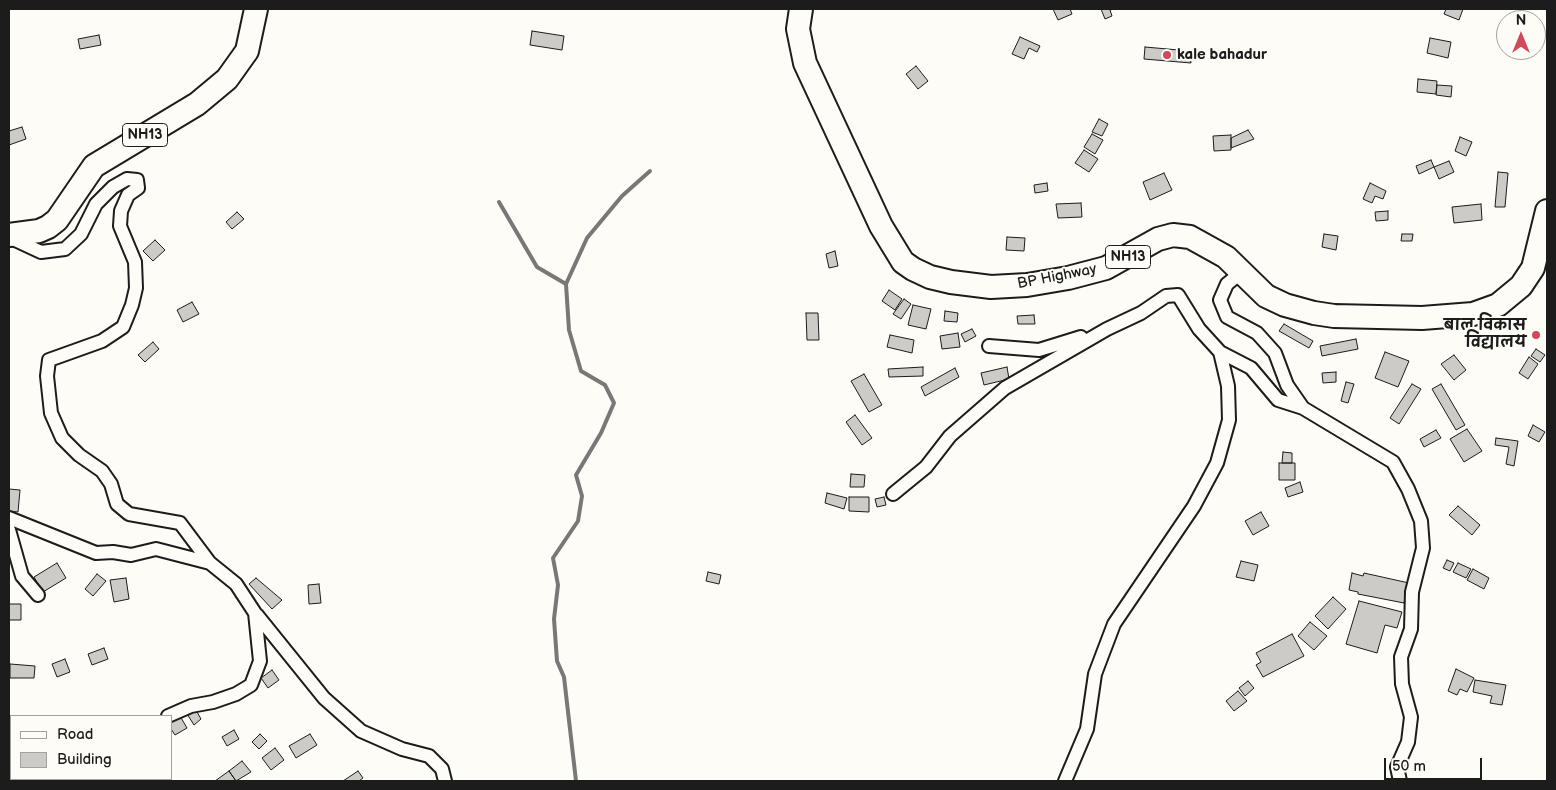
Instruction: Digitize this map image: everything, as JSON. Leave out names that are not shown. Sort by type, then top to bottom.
[{"type":"highway","name":"NH13","points":[[9,236],[39,231],[48,227],[57,220],[94,166],[197,104],[227,79],[247,51],[256,9]]},
{"type":"highway","name":"BP Highway","points":[[801,9],[798,29],[805,63],[894,250],[913,269],[951,282],[991,287],[1027,285],[1068,278],[1106,268],[1158,239],[1173,235],[1190,238],[1226,257],[1266,296],[1285,305],[1314,313],[1334,316],[1422,318],[1473,314],[1498,305],[1521,286],[1533,268],[1547,211]]},
{"type":"street","points":[[9,236],[41,252],[65,248],[81,234],[96,204],[113,187],[128,179],[137,180],[138,188],[128,195],[122,211],[120,226],[135,262],[136,288],[132,305],[123,327],[109,337],[49,360],[47,376],[51,414],[62,438],[78,455],[102,471],[111,484],[117,504],[129,514],[180,523],[210,564],[236,584],[255,613],[324,698],[361,731],[402,749],[429,756],[442,769],[445,781]]},
{"type":"street","points":[[1242,271],[1227,284],[1220,300],[1227,317],[1257,333],[1275,353],[1287,385],[1302,408]]},
{"type":"street","points":[[893,494],[926,467],[950,436],[1004,388],[1107,329],[1141,313],[1166,296],[1178,295],[1199,330],[1220,352],[1251,368],[1278,400],[1302,408],[1393,462],[1408,489],[1421,521],[1423,548],[1412,592],[1411,629],[1401,657],[1402,684],[1411,717],[1408,742],[1397,767],[1400,781]]},
{"type":"street","points":[[989,346],[1039,350],[1070,342],[1113,322],[1141,313]]},
{"type":"street","points":[[1065,781],[1087,729],[1095,674],[1114,624],[1194,506],[1217,463],[1229,420],[1228,386],[1220,352]]},
{"type":"street","points":[[9,518],[96,554],[113,552],[130,555],[156,549],[210,564]]},
{"type":"street","points":[[9,530],[22,576],[38,595]]},
{"type":"street","points":[[170,715],[191,706],[213,702],[236,694],[251,685],[260,661],[255,613]]},
{"type":"building","points":[[1053,9],[1070,9],[1072,14],[1058,20]]},
{"type":"building","points":[[1101,9],[1114,9],[1110,10],[1112,16],[1105,19]]},
{"type":"building","points":[[1446,9],[1463,9],[1459,20],[1444,14]]},
{"type":"building","points":[[532,31],[564,36],[562,50],[530,45]]},
{"type":"building","points":[[99,35],[101,45],[80,49],[78,39]]},
{"type":"building","points":[[1020,37],[1040,46],[1037,52],[1029,48],[1024,59],[1012,54]]},
{"type":"building","points":[[1430,38],[1451,42],[1448,58],[1427,53]]},
{"type":"building","name":"kale bahadur","points":[[1145,47],[1190,51],[1191,63],[1144,59]]},
{"type":"building","points":[[916,66],[928,81],[918,89],[906,74]]},
{"type":"building","points":[[1418,79],[1437,81],[1436,94],[1417,92]]},
{"type":"building","points":[[1437,85],[1452,86],[1451,97],[1436,95]]},
{"type":"building","points":[[1099,119],[1108,124],[1102,136],[1092,132]]},
{"type":"building","points":[[22,127],[26,139],[9,145],[9,131]]},
{"type":"building","points":[[1248,130],[1254,139],[1231,148],[1231,138]]},
{"type":"building","points":[[1092,134],[1103,140],[1095,154],[1084,147]]},
{"type":"building","points":[[1231,135],[1231,150],[1214,151],[1213,136]]},
{"type":"building","points":[[1460,137],[1472,142],[1466,156],[1455,151]]},
{"type":"building","points":[[1084,150],[1098,159],[1089,172],[1075,163]]},
{"type":"building","points":[[1431,160],[1434,167],[1419,174],[1416,166]]},
{"type":"building","points":[[1449,161],[1454,172],[1439,179],[1434,167]]},
{"type":"building","points":[[1498,172],[1508,173],[1505,207],[1495,207]]},
{"type":"building","points":[[1164,173],[1172,190],[1150,200],[1143,182]]},
{"type":"building","points":[[1047,183],[1048,191],[1035,193],[1034,185]]},
{"type":"building","points":[[1370,183],[1386,191],[1383,199],[1375,196],[1372,203],[1363,199]]},
{"type":"building","points":[[1081,203],[1082,217],[1058,218],[1056,204]]},
{"type":"building","points":[[1481,204],[1482,220],[1454,223],[1452,207]]},
{"type":"building","points":[[1388,211],[1388,220],[1376,221],[1375,212]]},
{"type":"building","points":[[237,212],[244,219],[232,229],[226,222]]},
{"type":"building","points":[[1324,234],[1338,236],[1336,250],[1322,247]]},
{"type":"building","points":[[1402,234],[1413,234],[1412,241],[1401,241]]},
{"type":"building","points":[[1007,237],[1025,238],[1024,251],[1006,250]]},
{"type":"building","points":[[155,240],[165,250],[153,261],[143,251]]},
{"type":"building","points":[[835,251],[838,266],[829,268],[826,254]]},
{"type":"building","points":[[889,290],[902,299],[895,310],[882,301]]},
{"type":"building","points":[[904,299],[911,304],[901,319],[893,314]]},
{"type":"building","points":[[192,302],[199,314],[183,322],[177,310]]},
{"type":"building","points":[[913,305],[931,309],[926,329],[908,325]]},
{"type":"building","points":[[945,311],[958,313],[957,322],[944,321]]},
{"type":"building","points":[[806,313],[818,313],[819,340],[807,340]]},
{"type":"building","points":[[1034,315],[1035,324],[1018,324],[1017,316]]},
{"type":"building","points":[[1284,324],[1313,341],[1309,348],[1279,331]]},
{"type":"building","points":[[972,329],[976,336],[965,342],[961,334]]},
{"type":"building","points":[[958,333],[960,347],[942,349],[940,336]]},
{"type":"building","points":[[890,335],[914,340],[912,353],[887,347]]},
{"type":"building","points":[[1356,339],[1358,349],[1322,356],[1320,346]]},
{"type":"building","points":[[153,342],[159,349],[145,362],[138,355]]},
{"type":"building","points":[[1536,349],[1545,355],[1540,362],[1531,356]]},
{"type":"building","points":[[1385,352],[1409,361],[1398,387],[1375,378]]},
{"type":"building","points":[[1454,355],[1466,370],[1454,380],[1441,364]]},
{"type":"building","points":[[1529,357],[1538,364],[1528,379],[1519,373]]},
{"type":"building","points":[[923,367],[923,376],[889,377],[888,369]]},
{"type":"building","points":[[1007,367],[1009,379],[984,385],[981,373]]},
{"type":"building","points":[[955,368],[959,377],[925,396],[921,387]]},
{"type":"building","points":[[1336,372],[1336,382],[1323,383],[1322,373]]},
{"type":"building","points":[[864,374],[882,405],[869,412],[851,381]]},
{"type":"building","points":[[1346,382],[1354,384],[1348,403],[1341,401]]},
{"type":"building","points":[[1412,384],[1421,389],[1399,424],[1390,418]]},
{"type":"building","points":[[1441,384],[1465,425],[1456,430],[1432,389]]},
{"type":"building","points":[[855,415],[872,438],[862,445],[846,422]]},
{"type":"building","points":[[1533,425],[1545,432],[1539,442],[1528,436]]},
{"type":"building","points":[[1467,429],[1482,451],[1464,462],[1450,439]]},
{"type":"building","points":[[1436,430],[1441,438],[1424,447],[1420,439]]},
{"type":"building","points":[[1496,438],[1518,441],[1514,466],[1506,464],[1509,447],[1495,445]]},
{"type":"building","points":[[1283,452],[1292,453],[1292,463],[1282,463]]},
{"type":"building","points":[[1279,463],[1295,463],[1295,480],[1279,480]]},
{"type":"building","points":[[851,474],[865,475],[864,487],[850,487]]},
{"type":"building","points":[[1300,482],[1303,492],[1288,497],[1285,488]]},
{"type":"building","points":[[9,489],[20,490],[18,512],[9,511]]},
{"type":"building","points":[[827,493],[847,498],[844,509],[825,503]]},
{"type":"building","points":[[849,497],[869,497],[869,512],[849,511]]},
{"type":"building","points":[[884,497],[886,505],[877,507],[875,499]]},
{"type":"building","points":[[1458,506],[1480,525],[1472,535],[1449,515]]},
{"type":"building","points":[[1261,512],[1269,526],[1253,535],[1245,521]]},
{"type":"building","points":[[1447,560],[1454,563],[1450,571],[1443,568]]},
{"type":"building","points":[[1241,561],[1258,565],[1254,581],[1236,577]]},
{"type":"building","points":[[57,563],[66,578],[43,592],[34,577]]},
{"type":"building","points":[[1458,563],[1471,569],[1466,578],[1453,572]]},
{"type":"building","points":[[1473,569],[1489,578],[1484,589],[1467,580]]},
{"type":"building","points":[[708,572],[721,575],[719,584],[706,581]]},
{"type":"building","points":[[1352,573],[1363,576],[1364,573],[1409,583],[1404,603],[1358,594],[1358,592],[1349,590]]},
{"type":"building","points":[[97,574],[106,581],[93,596],[85,589]]},
{"type":"building","points":[[126,578],[129,599],[114,602],[110,580]]},
{"type":"building","points":[[256,578],[282,600],[272,609],[249,584]]},
{"type":"building","points":[[319,584],[321,603],[309,604],[308,585]]},
{"type":"building","points":[[1333,597],[1346,609],[1328,629],[1315,616]]},
{"type":"building","points":[[1359,601],[1402,612],[1397,628],[1385,625],[1377,653],[1346,644]]},
{"type":"building","points":[[9,604],[21,604],[21,620],[9,620]]},
{"type":"building","points":[[1310,622],[1327,636],[1314,650],[1298,636]]},
{"type":"building","points":[[1292,634],[1304,656],[1263,677],[1256,665],[1261,662],[1256,653]]},
{"type":"building","points":[[104,648],[108,659],[92,665],[88,654]]},
{"type":"building","points":[[65,659],[70,672],[57,677],[52,664]]},
{"type":"building","points":[[10,664],[35,666],[34,678],[10,678]]},
{"type":"building","points":[[1456,669],[1474,678],[1467,692],[1460,689],[1457,695],[1448,691]]},
{"type":"building","points":[[272,670],[279,680],[268,688],[261,678]]},
{"type":"building","points":[[1475,680],[1506,685],[1502,705],[1490,703],[1492,696],[1473,692]]},
{"type":"building","points":[[1248,681],[1254,688],[1245,696],[1239,688]]},
{"type":"building","points":[[1238,691],[1247,701],[1234,711],[1226,701]]},
{"type":"building","points":[[196,710],[201,719],[194,725],[187,714]]},
{"type":"building","points":[[180,716],[187,728],[175,735],[172,730],[172,720]]},
{"type":"building","points":[[234,730],[239,739],[227,746],[222,737]]},
{"type":"building","points":[[260,734],[267,741],[259,749],[252,742]]},
{"type":"building","points":[[310,734],[317,745],[296,758],[289,746]]},
{"type":"building","points":[[275,748],[284,760],[271,770],[262,758]]},
{"type":"building","points":[[242,761],[251,772],[236,781],[229,771]]},
{"type":"building","points":[[229,771],[236,781],[215,781]]},
{"type":"building","points":[[358,771],[363,778],[359,781],[343,781]]},
{"type":"building","points":[[98,780],[127,781],[98,781]]},
{"type":"waterway","points":[[576,781],[564,677],[557,661],[554,619],[558,585],[553,558],[578,521],[582,496],[576,475],[601,433],[614,403],[605,385],[581,371],[569,330],[566,284],[587,238],[622,196],[650,171]]},
{"type":"waterway","points":[[499,202],[537,267],[566,284]]},
{"type":"place","name":"kale bahadur","points":[[1167,55]]},
{"type":"place","name":"बाल विकास विद्यालय","points":[[1536,335]]}]
